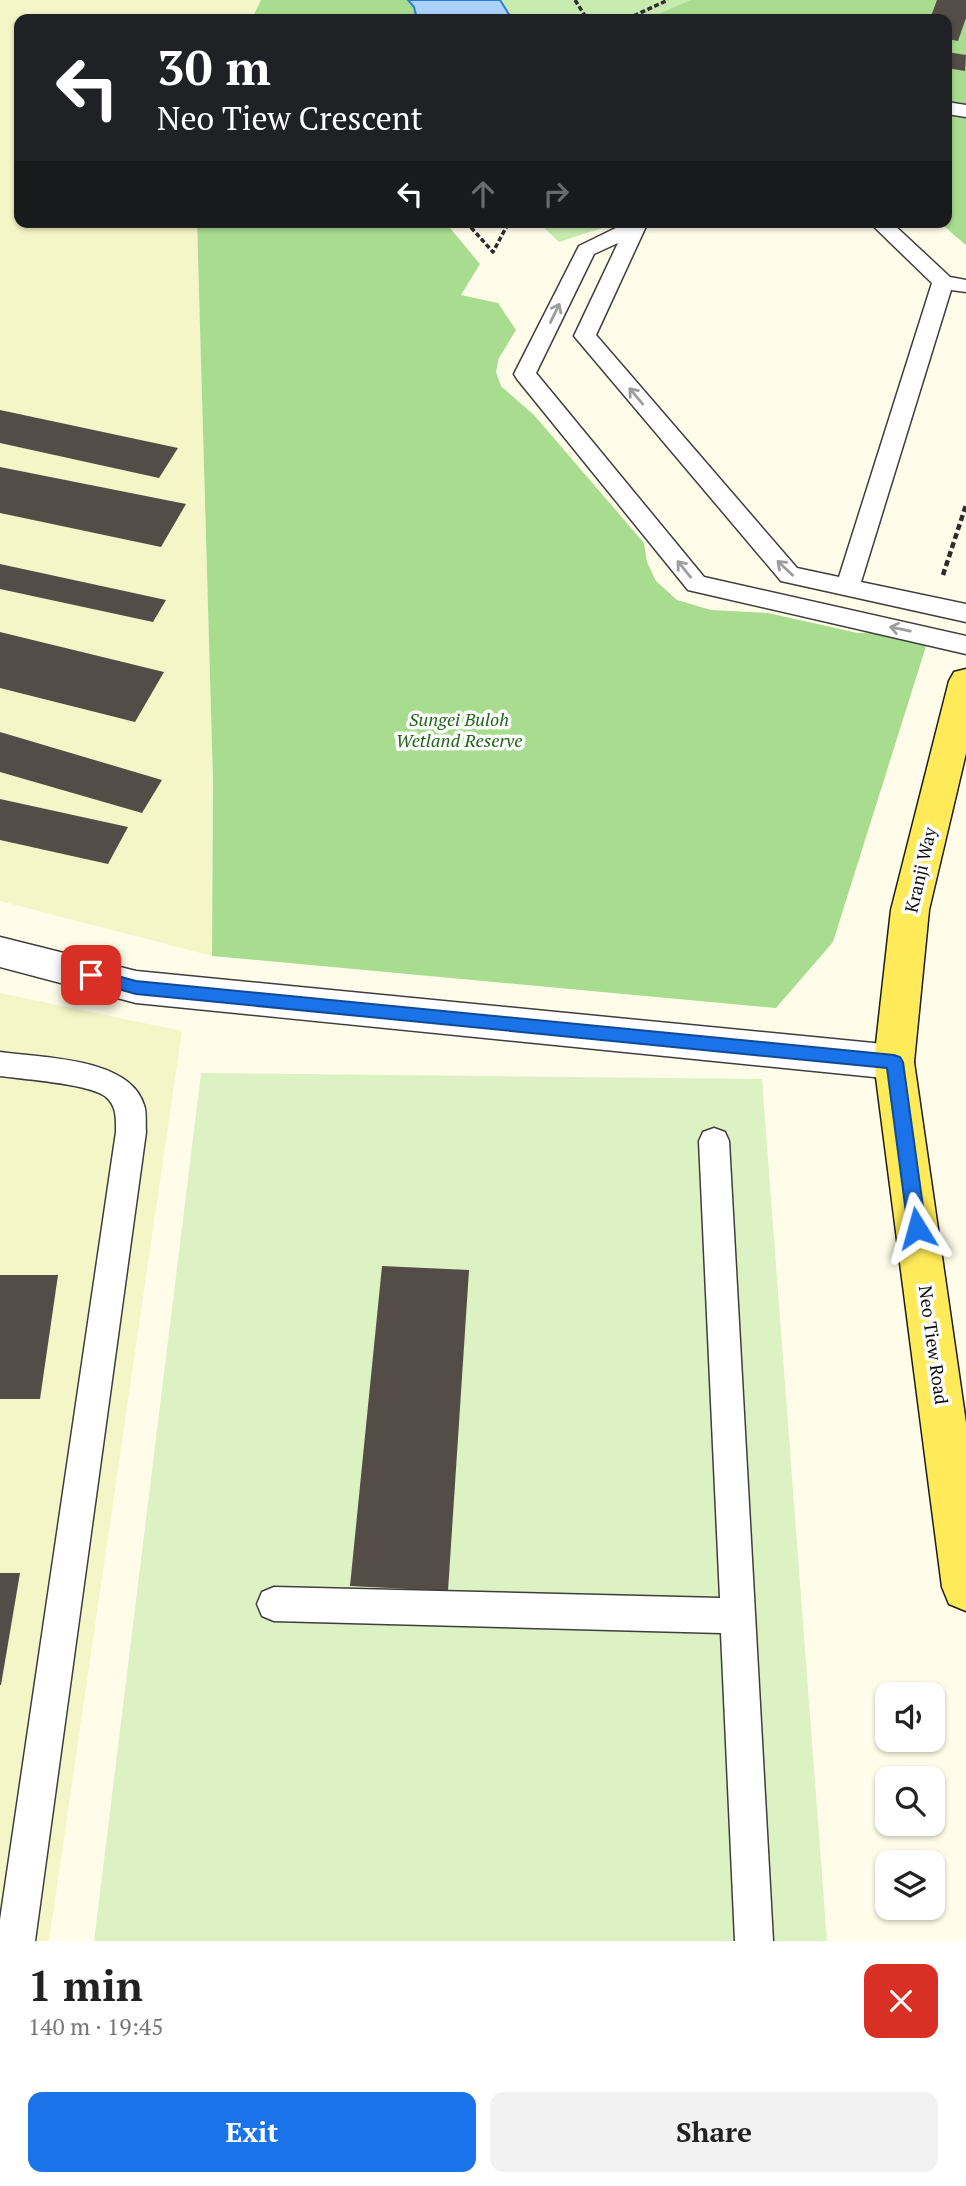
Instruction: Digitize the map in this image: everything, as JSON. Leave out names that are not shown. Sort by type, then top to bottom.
[{"type":"main road","name":"Kranji Way","points":[[894,1062],[910,910],[966,681]]},
{"type":"main road","name":"Neo Tiew Road","points":[[894,1062],[966,1587]]},
{"type":"street","points":[[0,951],[136,987],[894,1062]]},
{"type":"lane","points":[[631,228],[586,250],[525,374],[696,584],[966,645]]},
{"type":"lane","points":[[636,228],[585,336],[789,575],[966,613]]},
{"type":"lane","points":[[885,228],[943,282],[966,286]]},
{"type":"lane","points":[[848,587],[943,282]]},
{"type":"lane","points":[[0,1064],[93,1077],[116,1087],[130,1106],[131,1132],[16,1941]]},
{"type":"lane","points":[[714,1141],[754,1941]]},
{"type":"lane","points":[[274,1604],[738,1616]]},
{"type":"path","points":[[638,14],[668,0]]},
{"type":"path","points":[[471,228],[493,252],[506,228]]},
{"type":"path","points":[[933,606],[966,505]]},
{"type":"green space","points":[[0,0],[261,0],[254,14],[14,14],[14,228],[197,228],[213,782],[212,956],[0,901]]},
{"type":"green space","points":[[261,0],[966,0],[966,245],[946,228],[952,228],[952,14],[254,14]]},
{"type":"green space","points":[[261,0],[408,0],[416,14],[254,14]]},
{"type":"green space","points":[[691,0],[966,0],[966,245],[946,228],[952,228],[952,14],[659,14]]},
{"type":"green space","name":"Sungei Buloh Wetland Reserve","points":[[197,228],[450,228],[480,264],[461,295],[498,303],[516,330],[499,358],[496,372],[501,386],[534,415],[644,543],[647,562],[656,581],[677,600],[711,610],[768,613],[858,633],[879,632],[927,643],[833,942],[776,1008],[212,956],[213,782]]},
{"type":"green space","points":[[544,228],[602,228],[559,242]]},
{"type":"green space","points":[[0,993],[182,1031],[49,1941],[0,1941]]},
{"type":"green space","points":[[201,1073],[762,1079],[827,1941],[94,1941]]},
{"type":"water","points":[[408,0],[500,0],[509,14],[416,14]]},
{"type":"building","points":[[937,0],[966,0],[966,18],[958,41],[952,40],[952,14],[932,14]]},
{"type":"building","points":[[952,53],[966,55],[965,71],[952,69]]},
{"type":"building","points":[[0,410],[178,448],[159,478],[0,443]]},
{"type":"building","points":[[0,467],[186,504],[161,547],[0,513]]},
{"type":"building","points":[[0,564],[166,600],[153,622],[0,589]]},
{"type":"building","points":[[0,632],[164,672],[135,722],[0,688]]},
{"type":"building","points":[[0,732],[162,780],[142,813],[0,772]]},
{"type":"building","points":[[0,799],[128,827],[108,864],[0,840]]},
{"type":"building","points":[[382,1266],[469,1270],[448,1591],[350,1586]]},
{"type":"building","points":[[0,1275],[58,1275],[40,1399],[0,1399]]},
{"type":"building","points":[[0,1573],[20,1573],[1,1685],[0,1685]]},
{"type":"route","points":[[91,975],[136,987],[894,1062],[917,1228]]}]
